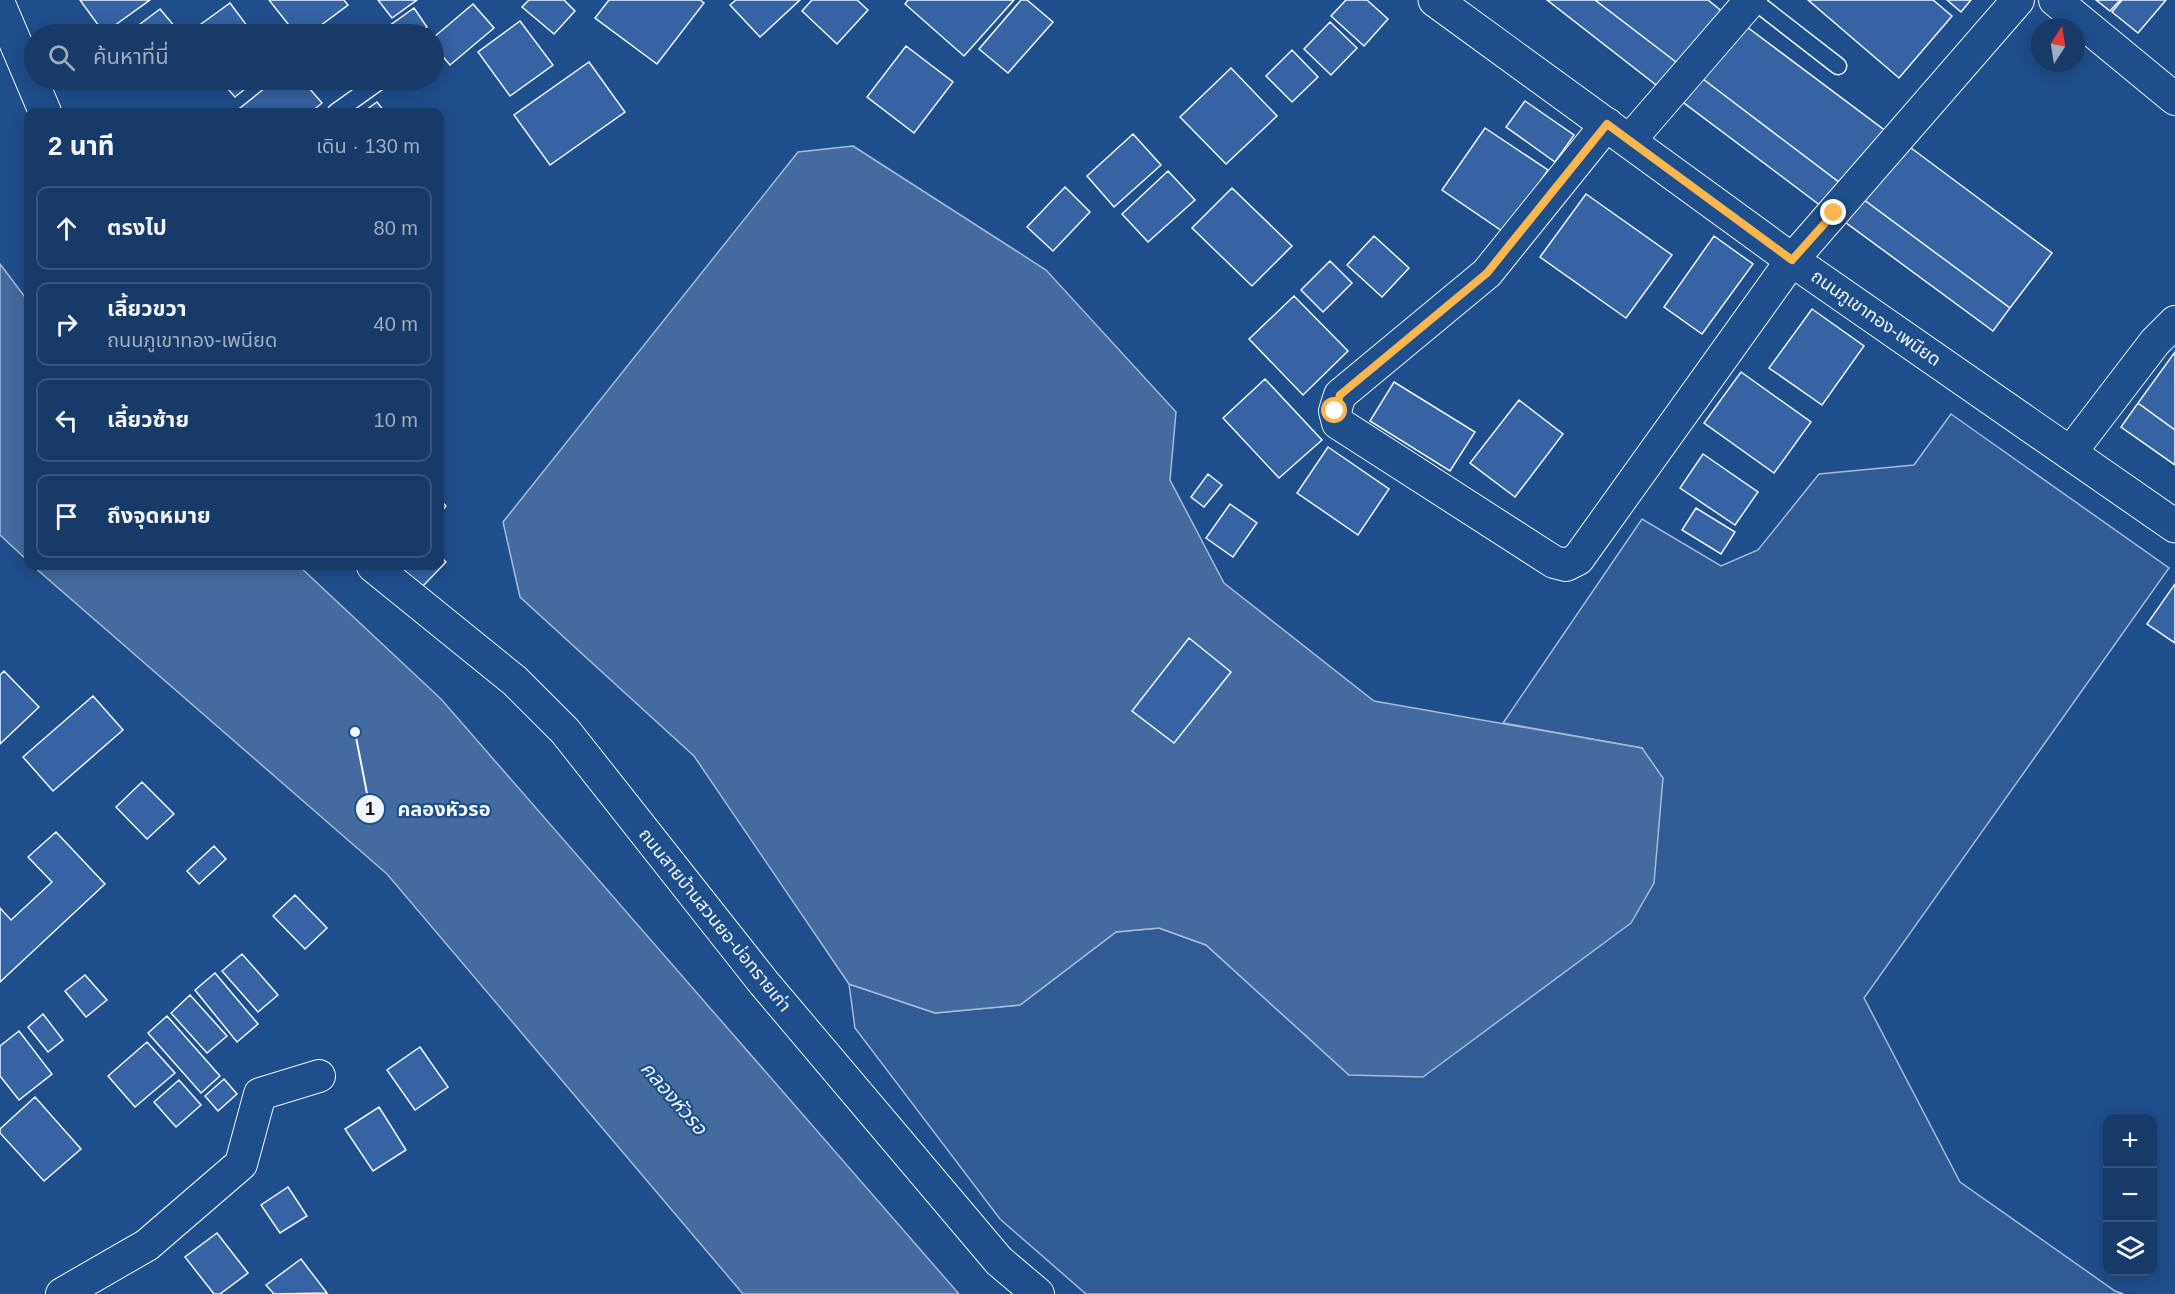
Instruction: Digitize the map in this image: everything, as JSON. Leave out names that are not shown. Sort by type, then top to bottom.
[{"type":"main road","name":"ถนนภูเขาทอง-เพนียด","points":[[1435,0],[1792,260],[2175,526]]},
{"type":"street","points":[[1752,0],[1618,133],[1487,273],[1340,395],[1335,411],[1338,423],[1554,562],[1566,565],[1578,559],[1792,260],[2018,0]]},
{"type":"street","points":[[2055,0],[2175,99]]},
{"type":"street","points":[[0,6],[24,63]]},
{"type":"street","points":[[36,90],[43,108]]},
{"type":"street","points":[[2070,453],[2155,342],[2175,321]]},
{"type":"street","name":"ถนนสายบ้านสวนยอ-บ่อทรายเก่า","points":[[379,570],[515,681],[565,730],[764,983],[992,1253],[1038,1294]]},
{"type":"street","points":[[62,1294],[147,1245],[241,1164],[261,1094],[319,1076]]},
{"type":"lane","points":[[1752,0],[1838,66]]},
{"type":"lane","points":[[342,108],[367,90]]},
{"type":"shaded area","points":[[1951,414],[2169,568],[1864,998],[1960,1182],[2115,1291],[2124,1294],[1086,1294],[1000,1219],[855,1028],[849,984],[935,1013],[1020,1005],[1116,932],[1159,928],[1206,945],[1349,1075],[1642,748],[1503,723],[1642,519],[1721,566],[1758,550],[1819,474],[1914,465]]},
{"type":"water","points":[[853,146],[1046,270],[1176,412],[1170,480],[1224,583],[1374,701],[1642,748],[1663,778],[1654,883],[1631,923],[1423,1077],[1349,1075],[1206,945],[1159,928],[1116,932],[1020,1005],[935,1013],[849,984],[694,756],[520,597],[503,522],[798,152]]},
{"type":"water","points":[[0,264],[24,296],[24,557],[0,535]]},
{"type":"water","points":[[38,570],[303,570],[441,699],[959,1294],[743,1294],[387,874]]},
{"type":"building","points":[[80,0],[150,0],[117,24],[97,24]]},
{"type":"building","points":[[269,0],[344,0],[348,5],[322,24],[288,24]]},
{"type":"building","points":[[378,0],[417,0],[392,18]]},
{"type":"building","points":[[529,0],[564,0],[575,11],[554,34],[522,7]]},
{"type":"building","points":[[609,0],[700,0],[704,3],[657,64],[595,18]]},
{"type":"building","points":[[736,0],[800,0],[760,37],[730,5]]},
{"type":"building","points":[[812,0],[857,0],[868,10],[837,44],[802,11]]},
{"type":"building","points":[[908,0],[1014,0],[964,56],[905,4]]},
{"type":"building","points":[[1021,0],[1027,0],[1053,22],[1008,73],[979,49]]},
{"type":"building","points":[[1346,0],[1367,0],[1388,19],[1364,46],[1331,16]]},
{"type":"building","points":[[1547,0],[1595,0],[1680,65],[1660,88]]},
{"type":"building","points":[[1595,0],[1708,0],[1724,13],[1680,65]]},
{"type":"building","points":[[1808,0],[1933,0],[1952,16],[1899,78]]},
{"type":"building","points":[[1947,0],[1971,0],[1961,12]]},
{"type":"building","points":[[2096,0],[2120,0],[2110,11]]},
{"type":"building","points":[[2122,0],[2166,0],[2138,33],[2112,12]]},
{"type":"building","points":[[230,3],[246,24],[201,24]]},
{"type":"building","points":[[473,4],[494,28],[450,65],[444,58],[444,29]]},
{"type":"building","points":[[414,8],[425,24],[392,24]]},
{"type":"building","points":[[160,9],[173,24],[140,24]]},
{"type":"building","points":[[520,21],[553,65],[510,96],[478,52]]},
{"type":"building","points":[[1330,22],[1357,48],[1331,75],[1304,49]]},
{"type":"building","points":[[1743,24],[1887,132],[1844,186],[1699,76]]},
{"type":"building","points":[[906,46],[953,82],[914,133],[867,97]]},
{"type":"building","points":[[1292,50],[1318,77],[1292,102],[1266,76]]},
{"type":"building","points":[[589,62],[625,112],[550,165],[514,115]]},
{"type":"building","points":[[1231,68],[1277,116],[1226,164],[1180,117]]},
{"type":"building","points":[[1699,76],[1844,186],[1825,209],[1680,100]]},
{"type":"building","points":[[229,90],[244,90],[235,97]]},
{"type":"building","points":[[262,90],[311,90],[322,103],[316,108],[240,108]]},
{"type":"building","points":[[1525,101],[1574,135],[1555,162],[1506,127]]},
{"type":"building","points":[[377,102],[382,108],[369,108]]},
{"type":"building","points":[[1485,128],[1548,170],[1505,233],[1442,190]]},
{"type":"building","points":[[1133,134],[1161,165],[1114,207],[1087,176]]},
{"type":"building","points":[[1907,145],[2052,253],[2010,308],[1863,199]]},
{"type":"building","points":[[1168,171],[1195,200],[1148,242],[1122,214]]},
{"type":"building","points":[[1065,187],[1090,212],[1053,251],[1027,227]]},
{"type":"building","points":[[1232,188],[1292,246],[1252,286],[1192,228]]},
{"type":"building","points":[[1586,194],[1672,255],[1626,318],[1540,257]]},
{"type":"building","points":[[1863,199],[2010,308],[1993,331],[1845,222]]},
{"type":"building","points":[[1374,236],[1409,268],[1382,297],[1347,265]]},
{"type":"building","points":[[1714,236],[1753,264],[1702,334],[1664,307]]},
{"type":"building","points":[[1330,261],[1352,283],[1323,312],[1301,290]]},
{"type":"building","points":[[1294,296],[1348,351],[1303,395],[1249,339]]},
{"type":"building","points":[[1812,309],[1864,346],[1822,405],[1769,368]]},
{"type":"building","points":[[2175,352],[2175,430],[2138,403]]},
{"type":"building","points":[[1741,372],[1811,422],[1774,473],[1704,423]]},
{"type":"building","points":[[1265,379],[1322,440],[1279,478],[1223,418]]},
{"type":"building","points":[[1394,382],[1475,432],[1450,471],[1370,421]]},
{"type":"building","points":[[1519,400],[1563,434],[1515,497],[1470,463]]},
{"type":"building","points":[[2138,403],[2175,430],[2175,465],[2121,427]]},
{"type":"building","points":[[1328,447],[1389,489],[1358,535],[1297,493]]},
{"type":"building","points":[[1703,454],[1758,492],[1735,525],[1680,488]]},
{"type":"building","points":[[1208,474],[1222,485],[1204,507],[1191,497]]},
{"type":"building","points":[[1230,504],[1257,523],[1233,557],[1206,538]]},
{"type":"building","points":[[1696,508],[1735,532],[1721,554],[1682,530]]},
{"type":"building","points":[[403,570],[438,570],[421,588]]},
{"type":"building","points":[[2175,584],[2175,643],[2147,624]]},
{"type":"building","points":[[1189,638],[1231,672],[1174,743],[1132,711]]},
{"type":"building","points":[[4,671],[39,707],[0,744],[0,675]]},
{"type":"building","points":[[93,696],[123,730],[53,791],[23,757]]},
{"type":"building","points":[[142,782],[174,814],[147,839],[116,807]]},
{"type":"building","points":[[56,832],[105,884],[0,982],[0,908],[11,920],[52,882],[28,857]]},
{"type":"building","points":[[214,846],[226,859],[199,884],[187,871]]},
{"type":"building","points":[[295,895],[327,928],[305,949],[273,916]]},
{"type":"building","points":[[242,954],[278,995],[258,1012],[222,971]]},
{"type":"building","points":[[215,973],[258,1024],[237,1042],[195,990]]},
{"type":"building","points":[[85,975],[107,1000],[86,1017],[65,991]]},
{"type":"building","points":[[190,995],[227,1036],[207,1053],[171,1013]]},
{"type":"building","points":[[43,1014],[63,1040],[48,1052],[28,1027]]},
{"type":"building","points":[[167,1016],[220,1076],[201,1093],[148,1033]]},
{"type":"building","points":[[19,1031],[52,1074],[19,1100],[0,1076],[0,1046]]},
{"type":"building","points":[[147,1042],[175,1073],[135,1107],[108,1076]]},
{"type":"building","points":[[420,1047],[448,1087],[415,1110],[387,1070]]},
{"type":"building","points":[[224,1079],[237,1094],[218,1111],[205,1096]]},
{"type":"building","points":[[179,1080],[201,1105],[176,1127],[154,1102]]},
{"type":"building","points":[[35,1097],[81,1149],[44,1181],[0,1133],[0,1129]]},
{"type":"building","points":[[379,1107],[406,1150],[373,1171],[345,1129]]},
{"type":"building","points":[[288,1187],[307,1216],[280,1233],[261,1205]]},
{"type":"building","points":[[217,1233],[248,1273],[220,1294],[214,1294],[185,1257]]},
{"type":"building","points":[[301,1259],[327,1293],[274,1294],[266,1285]]},
{"type":"place","name":"คลองหัวรอ","points":[[355,732]]},
{"type":"route","points":[[1335,411],[1340,395],[1487,273],[1607,124],[1792,260],[1834,213]]}]
